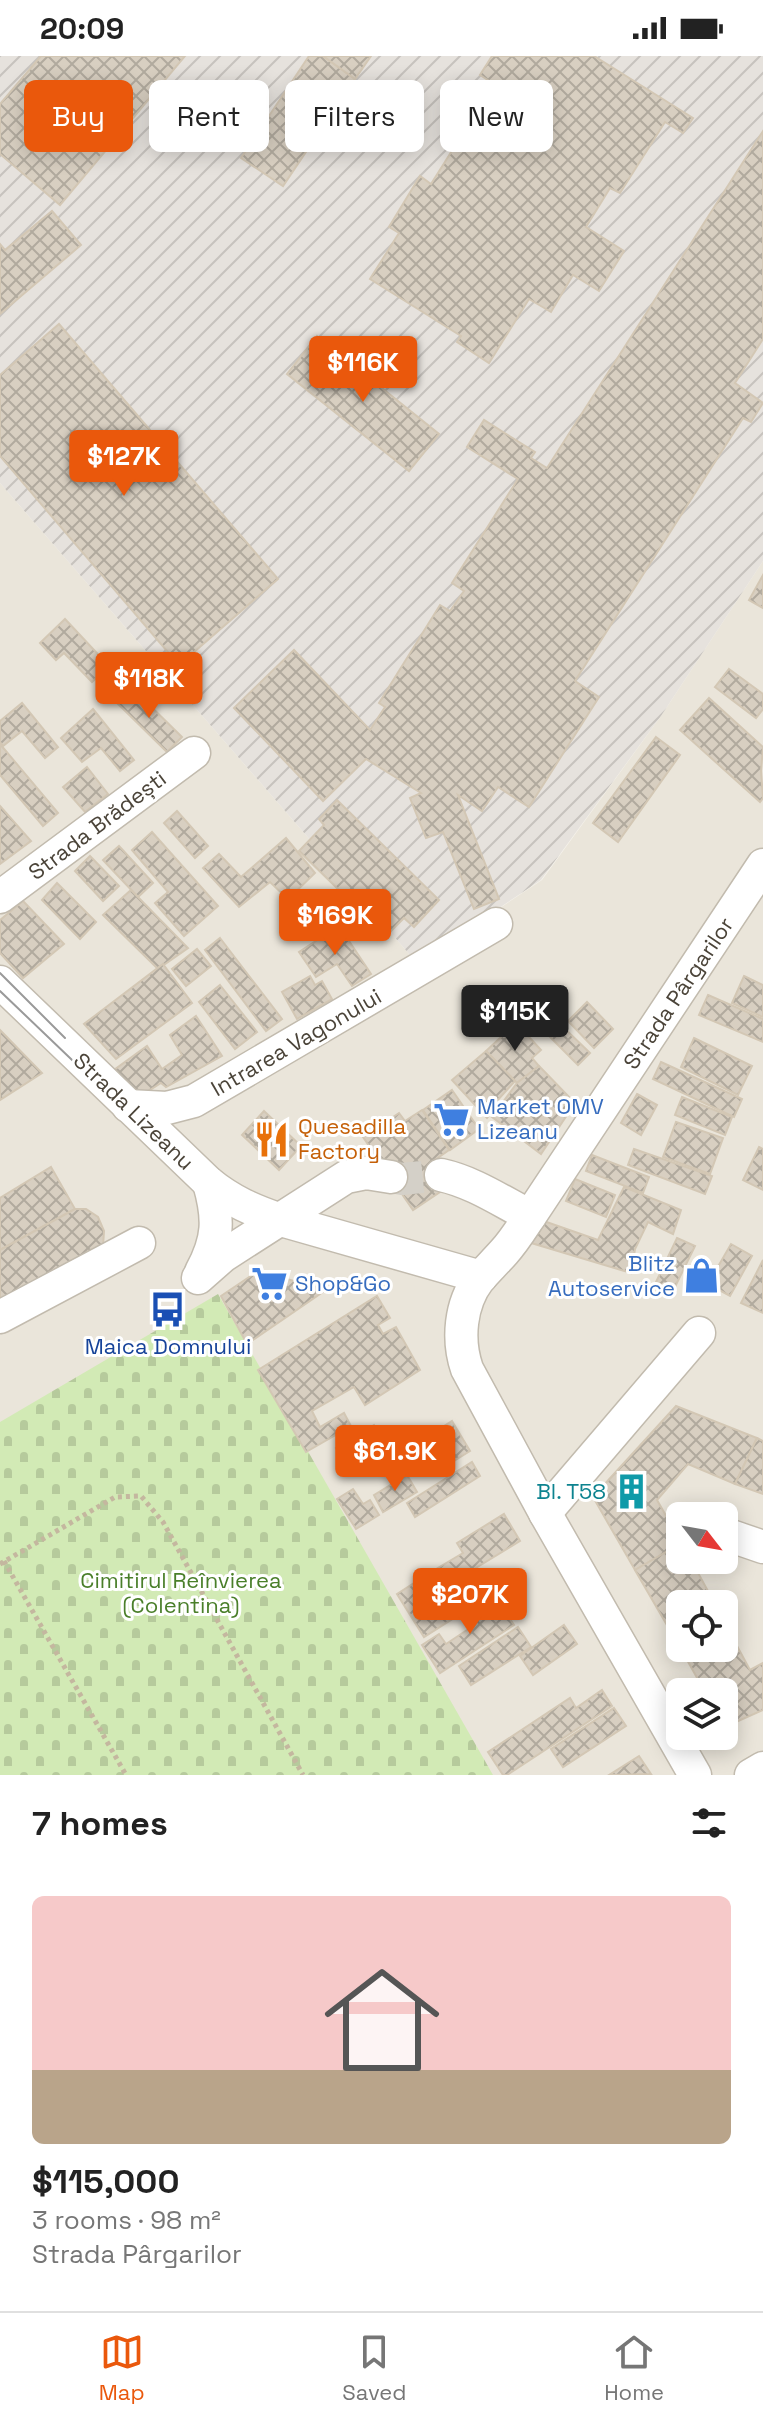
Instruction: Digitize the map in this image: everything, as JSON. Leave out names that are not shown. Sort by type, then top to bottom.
[{"type":"street","name":"Strada Brădești","points":[[0,897],[194,753]]},
{"type":"street","name":"Strada Pârgarilor","points":[[695,1775],[545,1513],[467,1369],[460,1333],[463,1315],[481,1277],[504,1253],[530,1216],[763,865]]},
{"type":"street","name":"Intrarea Vagonului","points":[[128,1106],[175,1107],[194,1101],[496,924]]},
{"type":"street","name":"Strada Lizeanu","points":[[0,982],[209,1183],[241,1205],[281,1220],[481,1277]]},
{"type":"street","points":[[209,1183],[217,1225],[215,1240],[198,1278],[223,1256],[346,1177],[366,1173],[391,1177]]},
{"type":"street","points":[[441,1175],[480,1189],[530,1216]]},
{"type":"street","points":[[0,1317],[139,1243]]},
{"type":"street","points":[[545,1513],[699,1333]]},
{"type":"street","points":[[738,1538],[763,1547]]},
{"type":"street","points":[[751,1775],[763,1768]]},
{"type":"path","points":[[126,1775],[2,1563],[115,1497],[141,1496],[163,1522],[303,1775]]},
{"type":"shaded area","points":[[0,56],[763,56],[763,561],[661,716],[541,880],[417,963],[0,483]]},
{"type":"shaded area","points":[[0,483],[417,963],[542,880],[661,716],[763,561],[763,1775],[0,1775]]},
{"type":"green space","name":"Cimitirul Reînvierea (Colentina)","points":[[218,1294],[493,1775],[0,1775],[0,1422]]},
{"type":"building","points":[[41,56],[185,56],[165,80],[149,80],[149,99],[133,118],[133,80],[24,80],[24,152],[104,152],[60,205],[0,154],[0,104]]},
{"type":"building","points":[[309,56],[323,56],[355,79],[354,80],[293,80]]},
{"type":"building","points":[[323,56],[371,56],[355,79]]},
{"type":"building","points":[[492,56],[594,56],[693,118],[683,133],[665,122],[620,193],[610,188],[586,227],[624,251],[599,291],[573,275],[551,312],[529,299],[489,363],[457,342],[461,336],[370,279],[399,233],[389,227],[420,176],[431,184],[451,152],[553,152],[553,80],[488,80],[480,75]]},
{"type":"building","points":[[285,92],[285,152],[306,152],[283,186],[241,158],[245,152],[269,152],[269,116]]},
{"type":"building","points":[[763,131],[763,339],[735,383],[763,403],[751,422],[743,418],[575,681],[599,697],[529,807],[498,787],[482,811],[458,795],[499,899],[474,909],[443,832],[426,838],[410,798],[421,793],[366,759],[323,801],[234,708],[294,650],[370,730],[385,707],[379,703],[440,605],[450,611],[464,591],[452,583],[518,479],[467,447],[484,420],[535,452],[531,458],[547,468]]},
{"type":"building","points":[[52,211],[81,245],[0,314],[0,244],[5,250]]},
{"type":"building","points":[[59,324],[278,579],[179,665],[0,456],[0,375]]},
{"type":"building","points":[[317,336],[439,434],[409,471],[287,374]]},
{"type":"building","points":[[763,575],[763,608],[749,600]]},
{"type":"building","points":[[65,619],[109,666],[92,682],[64,653],[56,660],[40,643]]},
{"type":"building","points":[[729,669],[763,694],[763,709],[756,718],[715,687]]},
{"type":"building","points":[[131,687],[182,737],[167,752],[116,702]]},
{"type":"building","points":[[709,698],[763,747],[763,798],[760,802],[680,730]]},
{"type":"building","points":[[22,703],[58,747],[45,758],[22,731],[3,746],[0,742],[0,721]]},
{"type":"building","points":[[93,709],[134,760],[120,771],[101,748],[82,762],[61,738]]},
{"type":"building","points":[[656,737],[680,755],[618,842],[593,823]]},
{"type":"building","points":[[0,744],[58,813],[43,826],[0,775]]},
{"type":"building","points":[[87,767],[108,794],[85,812],[63,787]]},
{"type":"building","points":[[337,800],[439,900],[414,927],[404,918],[386,936],[299,851],[324,825],[319,819]]},
{"type":"building","points":[[0,806],[31,841],[0,864]]},
{"type":"building","points":[[177,811],[208,846],[195,858],[164,823]]},
{"type":"building","points":[[152,832],[218,906],[184,936],[155,903],[168,892],[132,850]]},
{"type":"building","points":[[286,838],[315,873],[288,899],[270,882],[239,907],[203,868],[219,854],[241,877]]},
{"type":"building","points":[[119,846],[153,883],[138,897],[103,860]]},
{"type":"building","points":[[90,856],[119,886],[103,901],[75,871]]},
{"type":"building","points":[[57,883],[96,922],[80,939],[42,900]]},
{"type":"building","points":[[131,890],[188,948],[158,969],[103,915]]},
{"type":"building","points":[[23,901],[64,944],[23,978],[0,953],[0,920]]},
{"type":"building","points":[[339,926],[371,974],[352,986],[337,964],[316,977],[299,952]]},
{"type":"building","points":[[220,938],[282,1019],[266,1031],[205,950]]},
{"type":"building","points":[[197,949],[211,966],[186,986],[172,969]]},
{"type":"building","points":[[163,964],[192,1003],[116,1059],[84,1024]]},
{"type":"building","points":[[310,976],[315,985],[322,981],[332,999],[297,1019],[282,992]]},
{"type":"building","points":[[744,976],[763,985],[763,1017],[732,1003]]},
{"type":"building","points":[[220,985],[257,1032],[235,1049],[199,1002]]},
{"type":"building","points":[[708,995],[763,1019],[763,1042],[699,1015]]},
{"type":"building","points":[[587,1002],[613,1029],[594,1048],[568,1021]]},
{"type":"building","points":[[196,1016],[222,1056],[166,1087],[161,1083],[139,1097],[114,1070],[147,1046],[162,1069],[182,1055],[170,1035]]},
{"type":"building","points":[[516,1023],[541,1050],[532,1058],[539,1066],[517,1083],[486,1051]]},
{"type":"building","points":[[561,1025],[590,1053],[578,1065],[550,1037]]},
{"type":"building","points":[[0,1030],[42,1073],[0,1100]]},
{"type":"building","points":[[694,1038],[752,1066],[738,1095],[681,1067]]},
{"type":"building","points":[[486,1051],[515,1081],[495,1103],[498,1105],[487,1118],[452,1080]]},
{"type":"building","points":[[661,1062],[742,1099],[734,1117],[653,1079]]},
{"type":"building","points":[[539,1066],[575,1103],[541,1154],[492,1117],[517,1083]]},
{"type":"building","name":"Market OMV Lizeanu","points":[[452,1090],[479,1129],[450,1150],[423,1110]]},
{"type":"building","points":[[637,1094],[657,1105],[641,1135],[621,1123]]},
{"type":"building","points":[[682,1097],[732,1117],[725,1135],[675,1115]]},
{"type":"building","points":[[422,1110],[449,1150],[432,1162],[449,1186],[413,1210],[363,1137],[399,1113],[405,1121]]},
{"type":"building","points":[[264,1111],[301,1146],[279,1170],[242,1135]]},
{"type":"building","points":[[676,1122],[723,1138],[710,1174],[663,1157]]},
{"type":"building","points":[[759,1147],[763,1149],[763,1190],[743,1180]]},
{"type":"building","points":[[634,1149],[712,1176],[705,1194],[628,1165]]},
{"type":"building","points":[[592,1155],[649,1177],[643,1193],[586,1171]]},
{"type":"building","points":[[51,1167],[75,1209],[0,1250],[0,1198]]},
{"type":"building","points":[[575,1179],[615,1195],[606,1217],[566,1201]]},
{"type":"building","points":[[624,1187],[681,1210],[673,1234],[648,1222],[635,1249],[631,1273],[528,1242],[538,1219],[598,1240]]},
{"type":"building","points":[[75,1209],[86,1209],[98,1217],[104,1231],[103,1247],[0,1302],[0,1250]]},
{"type":"building","points":[[677,1238],[695,1246],[673,1291],[656,1282]]},
{"type":"building","points":[[731,1244],[752,1256],[730,1296],[708,1284]]},
{"type":"building","points":[[763,1260],[763,1313],[741,1303]]},
{"type":"building","points":[[258,1271],[326,1290],[247,1344],[221,1296]]},
{"type":"building","points":[[377,1296],[390,1318],[378,1325],[383,1334],[396,1327],[420,1370],[365,1405],[354,1387],[312,1411],[320,1427],[344,1413],[351,1426],[306,1452],[258,1370]]},
{"type":"building","name":"Bl. T58","points":[[676,1406],[757,1438],[735,1484],[688,1464],[657,1500],[666,1516],[666,1552],[635,1570],[593,1497]]},
{"type":"building","points":[[452,1421],[470,1451],[436,1472],[418,1443]]},
{"type":"building","points":[[374,1425],[385,1442],[347,1466],[336,1448]]},
{"type":"building","points":[[757,1438],[763,1441],[763,1494],[735,1484]]},
{"type":"building","points":[[472,1462],[480,1476],[415,1517],[407,1503]]},
{"type":"building","points":[[407,1475],[417,1492],[383,1512],[374,1495]]},
{"type":"building","points":[[353,1489],[363,1504],[370,1500],[379,1515],[356,1529],[337,1499]]},
{"type":"building","points":[[504,1514],[520,1541],[441,1589],[431,1572],[463,1553],[457,1543]]},
{"type":"building","points":[[666,1552],[666,1574],[699,1574],[707,1590],[666,1590],[666,1624],[635,1570]]},
{"type":"building","points":[[480,1576],[492,1594],[424,1637],[397,1594],[422,1578],[437,1602]]},
{"type":"building","points":[[496,1598],[514,1625],[440,1673],[422,1645],[439,1634],[446,1644],[470,1628],[464,1619]]},
{"type":"building","points":[[564,1625],[577,1644],[533,1675],[520,1656]]},
{"type":"building","points":[[518,1627],[531,1647],[471,1685],[459,1666]]},
{"type":"building","points":[[738,1648],[750,1670],[763,1663],[763,1710],[738,1721],[738,1678],[697,1678],[688,1662],[738,1662]]},
{"type":"building","points":[[602,1690],[612,1706],[503,1775],[488,1752],[570,1698],[576,1708]]},
{"type":"building","points":[[614,1708],[626,1726],[563,1767],[551,1749]]},
{"type":"building","points":[[639,1756],[651,1774],[609,1775]]},
{"type":"tunnel","points":[[391,1177],[402,1179],[441,1175]]},
{"type":"tram line","points":[[0,973],[65,1038]]},
{"type":"tram line","points":[[0,991],[118,1104]]},
{"type":"place","name":"Market OMV Lizeanu","points":[[451,1119]]},
{"type":"place","name":"Quesadilla Factory","points":[[272,1139]]},
{"type":"place","name":"Blitz Autoservice","points":[[701,1276]]},
{"type":"place","name":"Shop&Go","points":[[269,1283]]},
{"type":"place","name":"Maica Domnului","points":[[168,1310]]},
{"type":"place","name":"Bl. T58","points":[[632,1491]]}]
